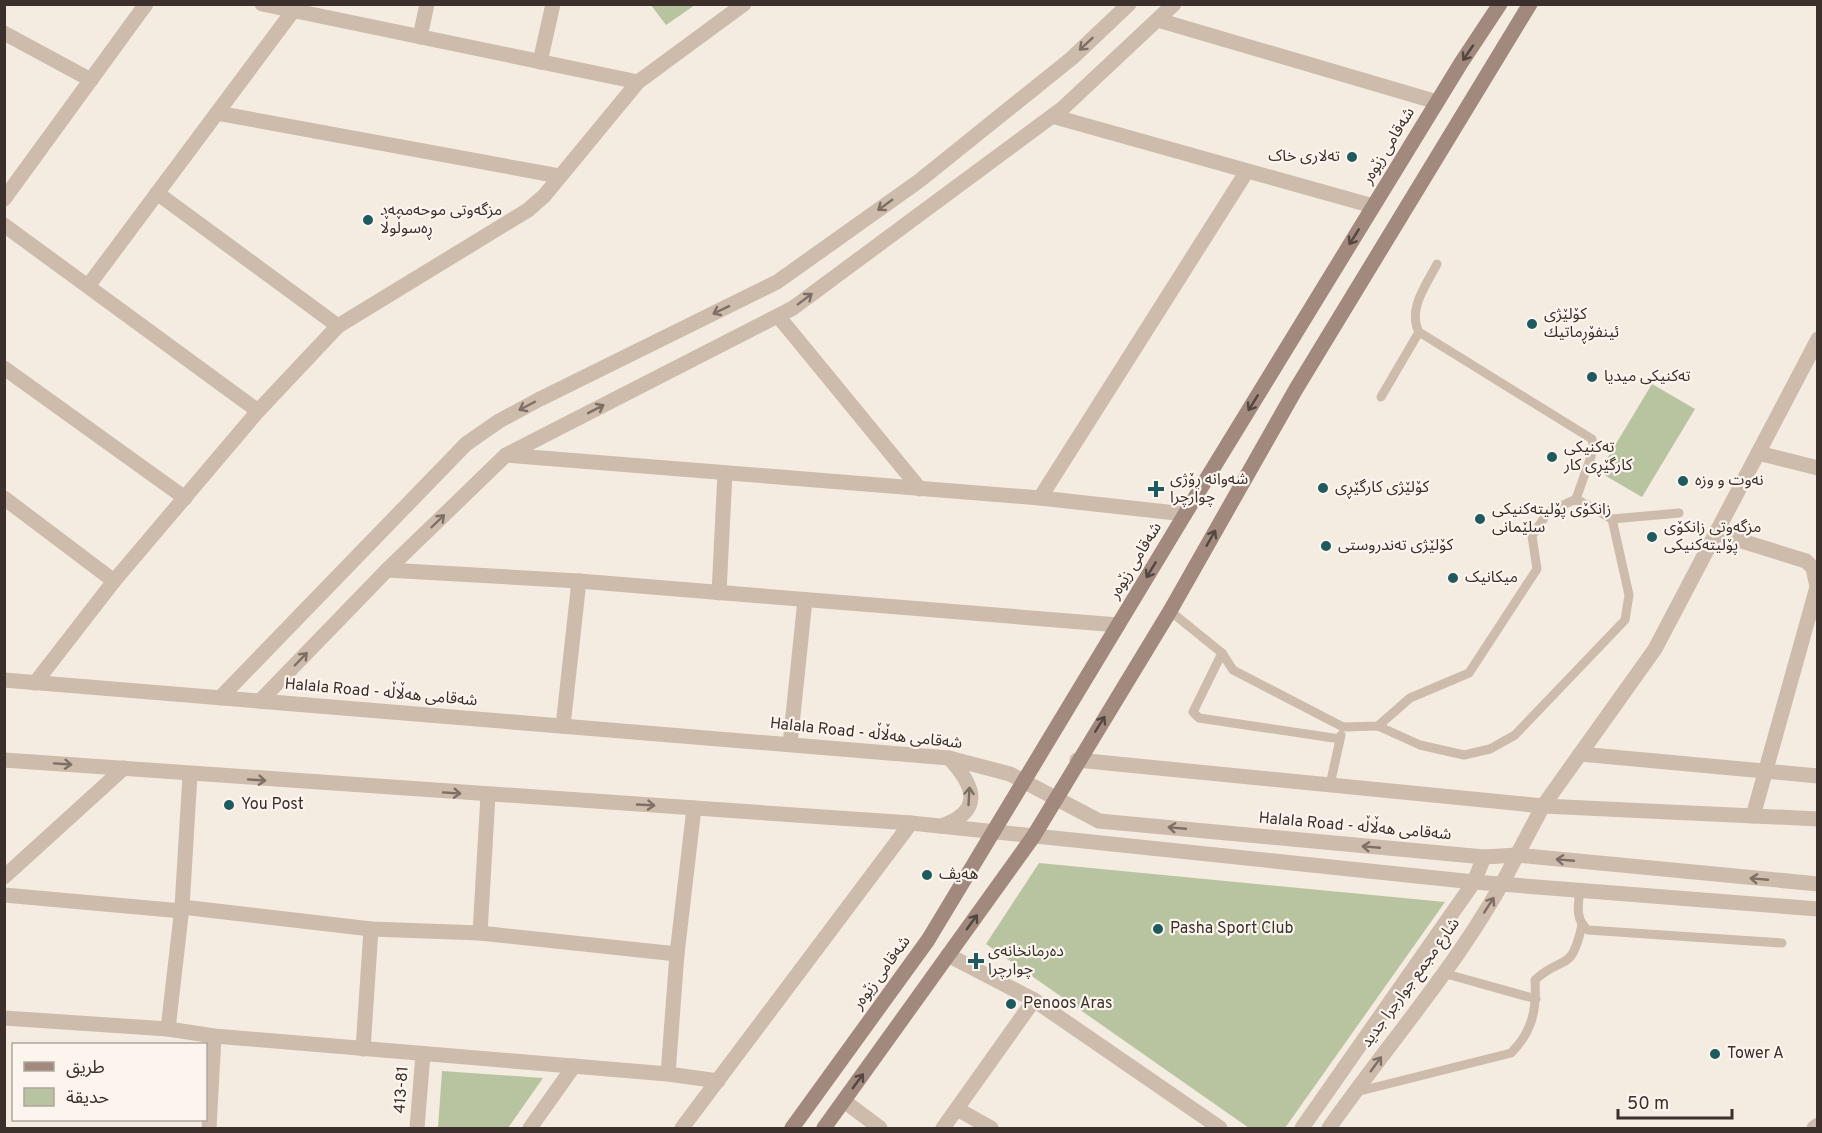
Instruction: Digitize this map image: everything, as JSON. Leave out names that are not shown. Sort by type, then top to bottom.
[{"type":"main road","name":"شەقامی زێوەر","points":[[792,1128],[928,940],[1373,206],[1500,4]]},
{"type":"main road","points":[[824,1128],[1033,837],[1077,760],[1170,611],[1296,389],[1530,4]]},
{"type":"street","points":[[4,199],[146,4]]},
{"type":"street","points":[[262,4],[638,82]]},
{"type":"street","points":[[420,37],[427,4]]},
{"type":"street","points":[[540,62],[553,4]]},
{"type":"street","points":[[35,683],[114,581],[258,411],[338,326],[528,210],[544,196],[638,82],[744,4]]},
{"type":"street","points":[[220,698],[466,444],[499,421],[538,400],[777,282],[919,181],[1071,58],[1129,4]]},
{"type":"street","points":[[260,701],[387,570],[506,455],[793,308],[1052,116],[1174,4]]},
{"type":"street","points":[[88,286],[293,11]]},
{"type":"street","points":[[1158,20],[1437,102]]},
{"type":"street","points":[[4,33],[91,80]]},
{"type":"street","points":[[217,113],[559,176]]},
{"type":"street","points":[[1052,116],[1373,206]]},
{"type":"street","points":[[1040,498],[1247,171]]},
{"type":"street","points":[[919,181],[934,204]]},
{"type":"street","points":[[157,193],[338,326]]},
{"type":"street","points":[[4,225],[258,411]]},
{"type":"street","points":[[778,316],[920,489]]},
{"type":"street","name":"شارع مجمع جوارجرا جديد","points":[[1329,1128],[1443,973],[1503,884],[1543,806],[1655,649],[1817,342]]},
{"type":"street","points":[[4,368],[185,498]]},
{"type":"street","points":[[1758,453],[1818,468]]},
{"type":"street","points":[[506,455],[1040,498],[1185,514]]},
{"type":"street","points":[[719,593],[725,473]]},
{"type":"street","points":[[4,498],[114,581]]},
{"type":"street","points":[[1716,533],[1806,561],[1816,568],[1817,587],[1753,816]]},
{"type":"street","points":[[387,570],[579,582],[1118,625]]},
{"type":"street","points":[[563,726],[579,582]]},
{"type":"street","points":[[790,744],[805,600]]},
{"type":"street","name":"Halala Road - شەقامی هەڵاڵە","points":[[4,680],[949,758],[994,768],[1026,781],[1055,800],[1099,821],[1484,857],[1517,855],[1818,884]]},
{"type":"street","points":[[1580,754],[1818,776]]},
{"type":"street","points":[[941,826],[957,821],[968,809],[972,793],[967,777],[949,758]]},
{"type":"street","points":[[4,760],[190,775],[911,823],[1474,882],[1818,909]]},
{"type":"street","points":[[1077,760],[1543,806],[1818,819]]},
{"type":"street","points":[[4,878],[124,768]]},
{"type":"street","points":[[168,1029],[182,909],[190,775]]},
{"type":"street","points":[[480,933],[488,795]]},
{"type":"street","points":[[668,1074],[677,954],[694,808]]},
{"type":"street","points":[[682,1128],[911,823]]},
{"type":"street","name":"شارع مجمع جوارجرا جديد","points":[[1302,1128],[1474,882],[1484,857]]},
{"type":"street","points":[[4,895],[182,909],[372,929],[480,933],[677,954]]},
{"type":"street","points":[[363,1048],[372,929]]},
{"type":"street","points":[[948,955],[1034,1000],[1220,1128]]},
{"type":"street","points":[[943,1128],[1034,1000]]},
{"type":"street","points":[[4,1018],[168,1029],[214,1036],[668,1074],[718,1081]]},
{"type":"street","points":[[209,1128],[214,1036]]},
{"type":"street","name":"413-81","points":[[417,1128],[423,1054]]},
{"type":"street","points":[[531,1128],[574,1066]]},
{"type":"street","points":[[844,1101],[880,1128]]},
{"type":"street","points":[[957,1109],[991,1128]]},
{"type":"street","points":[[1814,1128],[1818,1125]]},
{"type":"lane","points":[[1378,726],[1410,698],[1468,673],[1537,569],[1532,536],[1548,512],[1576,499],[1594,448],[1592,439],[1419,332],[1413,321],[1415,309],[1437,264]]},
{"type":"lane","points":[[1381,397],[1419,332]]},
{"type":"lane","points":[[1576,499],[1612,519],[1679,513]]},
{"type":"lane","points":[[1170,611],[1222,653],[1233,670],[1343,727],[1378,726],[1420,745],[1464,754],[1490,749],[1515,735],[1625,620],[1629,595],[1612,519]]},
{"type":"lane","points":[[1222,653],[1193,712],[1199,718],[1340,739]]},
{"type":"lane","points":[[1330,785],[1343,727]]},
{"type":"lane","points":[[1355,1092],[1511,1053],[1526,1038],[1536,999],[1535,980],[1544,972],[1566,963],[1576,951],[1582,925],[1578,911],[1580,890]]},
{"type":"lane","points":[[1582,925],[1597,932],[1782,943]]},
{"type":"lane","points":[[1443,973],[1536,999]]},
{"type":"green space","points":[[651,5],[695,5],[666,25]]},
{"type":"green space","points":[[1652,384],[1695,409],[1642,497],[1599,472]]},
{"type":"green space","points":[[1039,863],[1445,902],[1285,1128],[1249,1128],[986,944]]},
{"type":"green space","points":[[442,1071],[543,1078],[508,1128],[438,1128]]},
{"type":"place","name":"تەلاری خاک","points":[[1352,157]]},
{"type":"place","name":"مزگەوتی موحەممەد ڕەسوڵوڵا","points":[[368,220]]},
{"type":"place","name":"کۆلێژی ئینفۆڕماتیك","points":[[1532,324]]},
{"type":"place","name":"تەکنیکی میدیا","points":[[1592,377]]},
{"type":"place","name":"تەکنیکی کارگێڕی کار","points":[[1552,457]]},
{"type":"place","name":"نەوت و وزە","points":[[1683,481]]},
{"type":"place","name":"کۆلێژی کارگێڕی","points":[[1323,488]]},
{"type":"place","name":"شەوانە ڕۆژی چوارچرا","points":[[1156,489]]},
{"type":"place","name":"زانکۆی پۆلیتەکنیکی سلێمانی","points":[[1480,519]]},
{"type":"place","name":"مزگەوتی زانکۆی پۆلیتەکنیکی","points":[[1652,537]]},
{"type":"place","name":"کۆلێژی تەندروستی","points":[[1326,546]]},
{"type":"place","name":"میکانیک","points":[[1453,578]]},
{"type":"place","name":"You Post","points":[[229,805]]},
{"type":"place","name":"ھەیڤ","points":[[927,875]]},
{"type":"place","name":"Pasha Sport Club","points":[[1158,929]]},
{"type":"place","name":"دەرمانخانەی چوارچرا","points":[[976,961]]},
{"type":"place","name":"Penoos Aras","points":[[1011,1004]]},
{"type":"place","name":"Tower A","points":[[1715,1054]]}]
